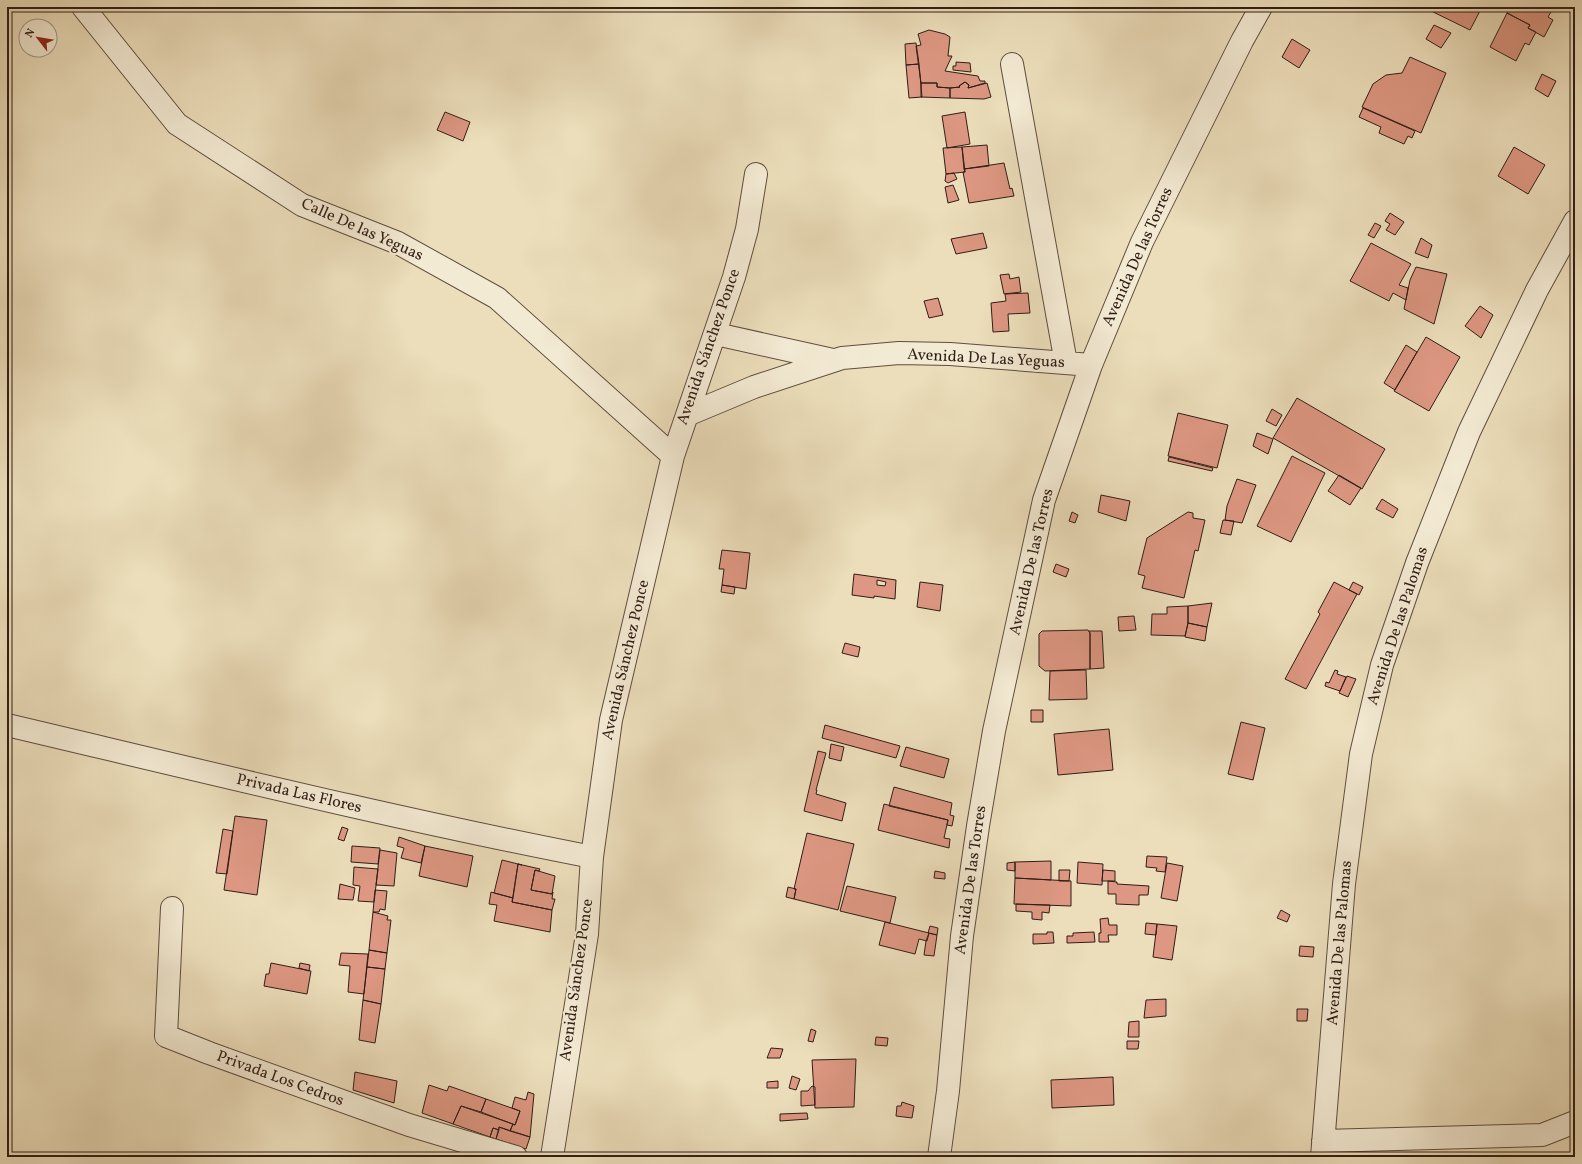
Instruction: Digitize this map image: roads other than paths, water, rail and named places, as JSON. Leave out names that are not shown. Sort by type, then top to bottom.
[{"type":"street","name":"Calle De las Yeguas","points":[[83,7],[177,124],[302,204],[398,243],[497,298],[673,456]]},
{"type":"street","name":"Avenida De las Torres","points":[[939,1157],[948,1091],[962,936],[978,826],[994,731],[1044,500],[1091,365],[1142,242],[1238,48],[1261,7]]},
{"type":"street","points":[[1012,64],[1066,364]]},
{"type":"street","name":"Avenida Sánchez Ponce","points":[[552,1157],[587,934],[592,857],[611,720],[673,456],[716,334],[734,277],[747,229],[756,174]]},
{"type":"street","name":"Avenida De las Palomas","points":[[1323,1149],[1338,947],[1349,845],[1361,754],[1382,665],[1417,562],[1469,432],[1537,290],[1575,221]]},
{"type":"street","name":"Avenida De Las Yeguas","points":[[716,334],[833,360]]},
{"type":"street","name":"Avenida De Las Yeguas","points":[[687,414],[754,387],[833,360],[900,353],[950,354],[1091,365]]},
{"type":"street","name":"Privada Las Flores","points":[[7,725],[378,812],[498,839],[592,857]]},
{"type":"street","name":"Privada Los Cedros","points":[[172,908],[166,1036],[409,1125],[516,1157]]},
{"type":"street","points":[[1323,1149],[1542,1135],[1575,1122]]}]
